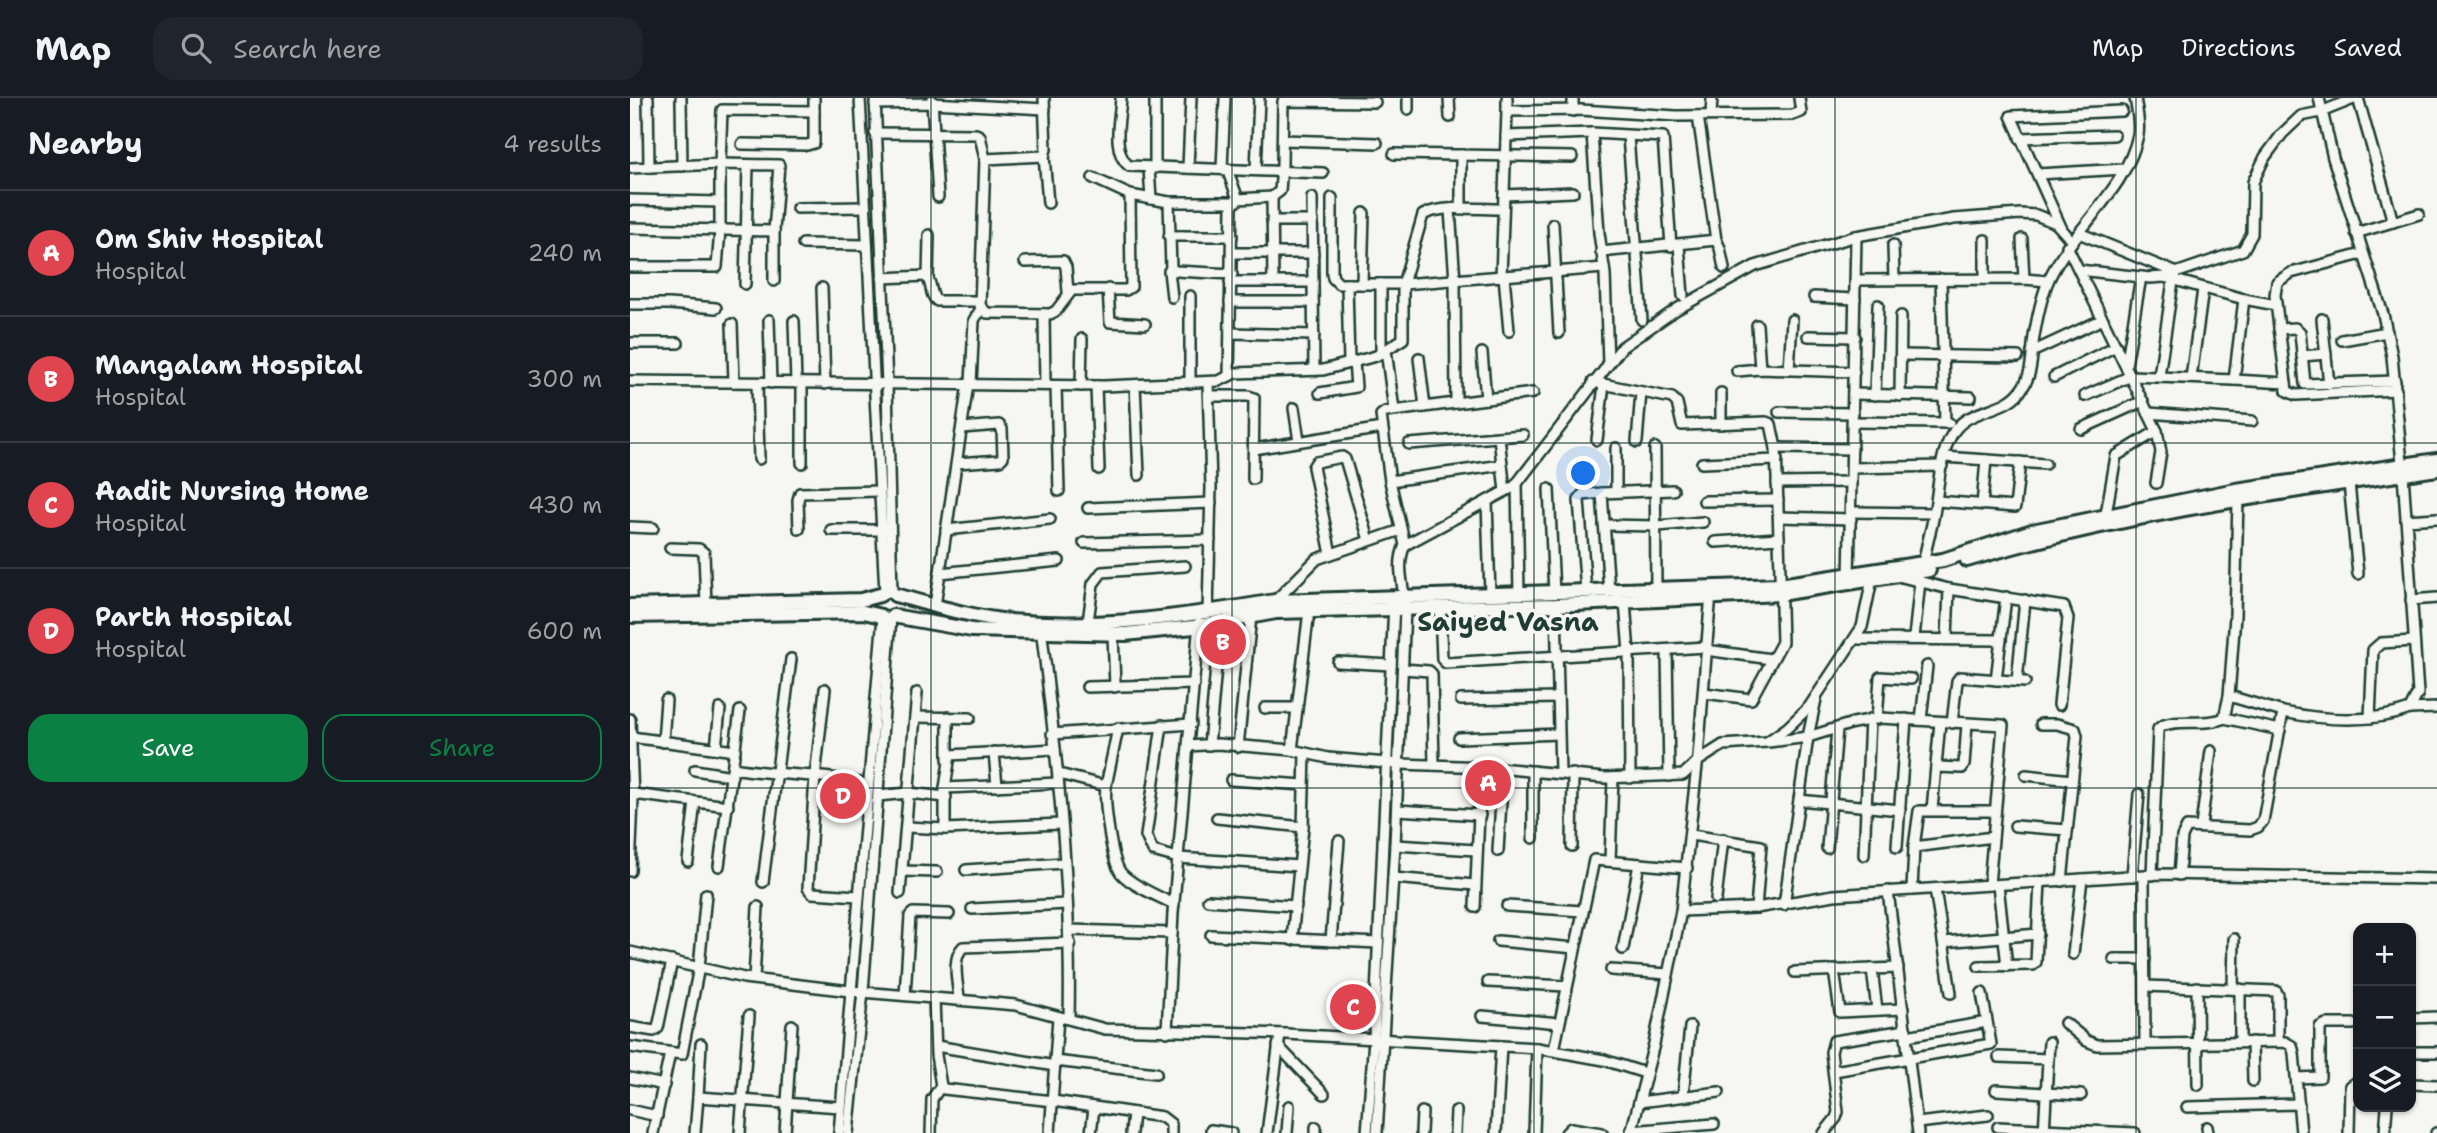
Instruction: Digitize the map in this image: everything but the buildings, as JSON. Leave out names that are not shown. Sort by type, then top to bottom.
[{"type":"main road","points":[[2105,521],[2349,483],[2437,460]]},
{"type":"main road","points":[[1873,575],[1896,576],[1945,567],[2105,521],[2236,490],[2403,470],[2437,469]]},
{"type":"main road","points":[[630,616],[864,612],[956,629],[1041,628],[1113,634],[1275,601],[1400,600],[1519,594],[1555,599],[1625,602],[1711,592],[1780,589],[1873,575],[1922,571]]},
{"type":"main road","points":[[630,606],[861,600],[888,594],[1041,628],[1088,622],[1125,623],[1251,617],[1276,612],[1309,611],[1400,600],[1440,608],[1555,599],[1586,592],[1656,589],[1711,592]]},
{"type":"main road","points":[[887,616],[875,606],[888,594]]},
{"type":"main road","points":[[887,616],[900,606],[888,594]]},
{"type":"street","points":[[648,98],[649,167]]},
{"type":"street","points":[[681,98],[682,166]]},
{"type":"street","points":[[630,267],[717,267],[722,98]]},
{"type":"street","points":[[742,144],[811,144],[815,140],[814,98]]},
{"type":"street","points":[[860,98],[882,530],[888,594]]},
{"type":"street","points":[[1044,98],[1044,156],[1048,203]]},
{"type":"street","points":[[1121,98],[1120,154],[1129,166],[1323,173]]},
{"type":"street","points":[[1151,199],[1155,98]]},
{"type":"street","points":[[1188,168],[1191,98]]},
{"type":"street","points":[[1225,98],[1225,169],[1236,201],[1232,236],[1229,376]]},
{"type":"street","points":[[1256,170],[1259,98]]},
{"type":"street","points":[[1408,98],[1408,109]]},
{"type":"street","points":[[1449,98],[1450,117]]},
{"type":"street","points":[[1507,98],[1503,276],[1509,331]]},
{"type":"street","points":[[1573,98],[1573,111]]},
{"type":"street","points":[[1711,115],[1712,98]]},
{"type":"street","points":[[1507,111],[1698,116],[1793,115],[1801,112],[1798,98]]},
{"type":"street","points":[[1779,412],[1958,424],[2018,396],[2029,375],[2040,305],[2048,281],[2070,243],[2124,169],[2133,151],[2138,133],[2135,98]]},
{"type":"street","points":[[2319,98],[2362,254],[2387,332],[2395,385],[2418,693],[2410,709]]},
{"type":"street","points":[[2079,270],[2141,277],[2171,277],[2243,250],[2252,234],[2253,181],[2265,157],[2282,134],[2301,116],[2321,112],[2357,98],[2393,222]]},
{"type":"street","points":[[888,594],[887,384],[875,101],[932,101],[1045,109]]},
{"type":"street","points":[[932,101],[938,197]]},
{"type":"street","points":[[1093,178],[1130,195],[1169,202],[1236,201],[1272,197],[1280,191],[1283,101],[1375,102]]},
{"type":"street","points":[[722,110],[814,111]]},
{"type":"street","points":[[2122,111],[2011,116],[2070,243],[2079,270],[2157,431],[2161,452],[2156,483]]},
{"type":"street","points":[[1698,116],[1716,240],[1724,268]]},
{"type":"street","points":[[876,133],[976,134],[982,142],[985,159],[981,305],[974,320],[970,384],[935,606]]},
{"type":"street","points":[[1506,136],[1592,133],[1663,137],[1683,296]]},
{"type":"street","points":[[1592,133],[1604,268],[1608,364]]},
{"type":"street","points":[[2020,138],[2114,135]]},
{"type":"street","points":[[1628,136],[1642,320]]},
{"type":"street","points":[[1283,140],[1377,142]]},
{"type":"street","points":[[1394,155],[1572,157]]},
{"type":"street","points":[[1461,155],[1461,210]]},
{"type":"street","points":[[985,159],[1044,156]]},
{"type":"street","points":[[630,168],[720,164],[779,165],[774,231],[774,281]]},
{"type":"street","points":[[745,284],[748,165]]},
{"type":"street","points":[[2038,174],[2124,169]]},
{"type":"street","points":[[1504,195],[1573,192]]},
{"type":"street","points":[[1068,292],[1076,289],[1126,290],[1131,287],[1130,195]]},
{"type":"street","points":[[1272,197],[1273,282]]},
{"type":"street","points":[[1312,198],[1314,370]]},
{"type":"street","points":[[1332,198],[1333,278],[1339,284],[1403,284],[1604,268]]},
{"type":"street","points":[[630,200],[720,202]]},
{"type":"street","points":[[1169,202],[1171,269],[1168,279],[1172,297]]},
{"type":"street","points":[[797,208],[865,207]]},
{"type":"street","points":[[630,381],[1096,386],[1219,382],[1235,373],[1314,370],[1351,362],[1383,351],[1403,338],[1403,284],[1423,215],[1427,212],[1450,210],[1503,209]]},
{"type":"street","points":[[1450,210],[1455,280],[1456,403]]},
{"type":"street","points":[[1362,284],[1364,213]]},
{"type":"street","points":[[1377,1133],[1385,1040],[1397,810],[1402,669],[1400,556],[1405,545],[1517,483],[1622,346],[1666,317],[1755,266],[1856,236],[1954,219],[2020,214],[2049,219],[2062,229]]},
{"type":"street","points":[[2356,233],[2419,214]]},
{"type":"street","points":[[1272,221],[1312,221]]},
{"type":"street","points":[[1553,224],[1559,333]]},
{"type":"street","points":[[630,228],[774,231]]},
{"type":"street","points":[[2079,233],[2171,277],[2203,289],[2276,305]]},
{"type":"street","points":[[929,235],[928,278],[932,296],[937,301],[981,305],[987,313],[1044,314],[1056,311],[1068,292],[1063,261],[1024,262]]},
{"type":"street","points":[[1169,236],[1232,236]]},
{"type":"street","points":[[1849,579],[1856,236]]},
{"type":"street","points":[[2022,239],[2024,279]]},
{"type":"street","points":[[1601,252],[1716,240]]},
{"type":"street","points":[[1985,240],[1985,279]]},
{"type":"street","points":[[803,244],[867,245]]},
{"type":"street","points":[[1894,245],[1894,279]]},
{"type":"street","points":[[1232,253],[1313,253]]},
{"type":"street","points":[[2362,254],[2283,277],[2277,282],[2274,295],[2287,391],[2296,395],[2395,385]]},
{"type":"street","points":[[1171,269],[1273,282],[1313,282]]},
{"type":"street","points":[[2126,366],[2141,277]]},
{"type":"street","points":[[2160,376],[2171,277]]},
{"type":"street","points":[[882,278],[928,278]]},
{"type":"street","points":[[1941,279],[1945,423]]},
{"type":"street","points":[[1856,280],[2048,281]]},
{"type":"street","points":[[1320,393],[1356,387],[1351,362],[1348,284]]},
{"type":"street","points":[[1381,284],[1383,351],[1394,410]]},
{"type":"street","points":[[822,288],[825,384]]},
{"type":"street","points":[[1108,289],[1110,322],[1145,324]]},
{"type":"street","points":[[2191,378],[2203,289]]},
{"type":"street","points":[[1189,296],[1190,383]]},
{"type":"street","points":[[1814,297],[1856,299]]},
{"type":"street","points":[[2234,380],[2244,299]]},
{"type":"street","points":[[1230,302],[1313,302]]},
{"type":"street","points":[[630,304],[669,303],[716,308]]},
{"type":"street","points":[[1875,395],[1878,305]]},
{"type":"street","points":[[1044,314],[1045,386]]},
{"type":"street","points":[[1900,396],[1902,316]]},
{"type":"street","points":[[2032,352],[2103,319]]},
{"type":"street","points":[[2322,319],[2329,384]]},
{"type":"street","points":[[769,320],[771,383]]},
{"type":"street","points":[[1789,370],[1792,320]]},
{"type":"street","points":[[794,321],[802,463]]},
{"type":"street","points":[[732,324],[734,382]]},
{"type":"street","points":[[1757,325],[1760,369]]},
{"type":"street","points":[[2279,329],[2298,329],[2305,384],[2395,385]]},
{"type":"street","points":[[2342,341],[2387,332]]},
{"type":"street","points":[[1230,333],[1314,335]]},
{"type":"street","points":[[1808,336],[1855,337]]},
{"type":"street","points":[[1081,386],[1082,339]]},
{"type":"street","points":[[630,343],[678,343]]},
{"type":"street","points":[[2054,377],[2116,346]]},
{"type":"street","points":[[1482,353],[1486,399]]},
{"type":"street","points":[[2302,356],[2326,354]]},
{"type":"street","points":[[1901,355],[2018,357]]},
{"type":"street","points":[[1419,358],[1425,407]]},
{"type":"street","points":[[1737,371],[1760,369],[1854,372]]},
{"type":"street","points":[[2085,396],[2131,376],[2286,383]]},
{"type":"street","points":[[1167,1032],[1178,858],[1210,540],[1208,382]]},
{"type":"street","points":[[1593,382],[1675,400],[1682,425],[1771,424],[1777,460],[1782,642],[1751,699],[1704,694]]},
{"type":"street","points":[[757,383],[759,459]]},
{"type":"street","points":[[1135,385],[1139,475]]},
{"type":"street","points":[[1597,440],[1604,385]]},
{"type":"street","points":[[1056,386],[1059,491]]},
{"type":"street","points":[[1096,386],[1100,469]]},
{"type":"street","points":[[1637,442],[1641,392]]},
{"type":"street","points":[[1405,545],[1390,481],[1381,415],[1394,410],[1533,393]]},
{"type":"street","points":[[1721,393],[1721,424]]},
{"type":"street","points":[[1853,394],[1971,397]]},
{"type":"street","points":[[1209,397],[1254,398],[1253,479]]},
{"type":"street","points":[[2081,429],[2143,401]]},
{"type":"street","points":[[1294,408],[1299,441]]},
{"type":"street","points":[[2148,413],[2252,421]]},
{"type":"street","points":[[1914,638],[1922,571],[1946,445],[1958,424]]},
{"type":"street","points":[[957,463],[1000,460],[1003,455],[1002,429],[999,425],[962,428]]},
{"type":"street","points":[[1254,449],[1381,428]]},
{"type":"street","points":[[2105,521],[2116,456],[2157,431]]},
{"type":"street","points":[[1409,444],[1523,435]]},
{"type":"street","points":[[1499,437],[1505,491]]},
{"type":"street","points":[[1616,448],[1616,492]]},
{"type":"street","points":[[1655,448],[1658,526],[1656,589]]},
{"type":"street","points":[[1776,448],[1852,449]]},
{"type":"street","points":[[1331,554],[1313,467],[1316,462],[1342,457],[1345,459],[1369,540]]},
{"type":"street","points":[[1702,463],[1777,460]]},
{"type":"street","points":[[1852,468],[1986,460],[2045,464]]},
{"type":"street","points":[[1982,505],[1986,460]]},
{"type":"street","points":[[1937,501],[2015,507],[2020,462]]},
{"type":"street","points":[[1390,481],[1502,465]]},
{"type":"street","points":[[1777,482],[1852,482]]},
{"type":"street","points":[[1517,483],[1519,594]]},
{"type":"street","points":[[2349,483],[2358,574]]},
{"type":"street","points":[[1549,489],[1560,773]]},
{"type":"street","points":[[1586,592],[1579,500],[1582,495],[1673,490]]},
{"type":"street","points":[[799,529],[800,494],[880,491]]},
{"type":"street","points":[[1602,493],[1609,591]]},
{"type":"street","points":[[1704,501],[1778,499]]},
{"type":"street","points":[[1487,500],[1490,595]]},
{"type":"street","points":[[2224,718],[2229,696],[2235,616],[2238,500]]},
{"type":"street","points":[[1088,508],[1211,503]]},
{"type":"street","points":[[1779,517],[1934,513]]},
{"type":"street","points":[[2406,520],[2437,518]]},
{"type":"street","points":[[946,530],[1050,519]]},
{"type":"street","points":[[1604,525],[1658,526],[1703,522]]},
{"type":"street","points":[[630,527],[653,528]]},
{"type":"street","points":[[831,530],[882,530]]},
{"type":"street","points":[[1275,601],[1317,559],[1401,530]]},
{"type":"street","points":[[1715,542],[1779,538]]},
{"type":"street","points":[[1084,543],[1210,540]]},
{"type":"street","points":[[670,548],[699,549],[704,553],[706,604]]},
{"type":"street","points":[[940,573],[1059,561]]},
{"type":"street","points":[[1088,622],[1093,584],[1102,572],[1185,566]]},
{"type":"street","points":[[1922,571],[1949,589],[2064,607],[2067,611],[2059,705]]},
{"type":"street","points":[[1767,742],[1787,728],[1817,696],[1856,639],[1866,617],[1873,575]]},
{"type":"street","points":[[1947,639],[1949,589]]},
{"type":"street","points":[[1711,592],[1698,761],[1681,911],[1654,1044],[1631,1132],[1714,1124]]},
{"type":"street","points":[[1996,680],[2007,597]]},
{"type":"street","points":[[2412,600],[2437,598]]},
{"type":"street","points":[[1367,1133],[1374,1040],[1391,665],[1400,600]]},
{"type":"street","points":[[1952,723],[1958,678],[2021,682],[2025,600]]},
{"type":"street","points":[[1625,602],[1629,653],[1630,778]]},
{"type":"street","points":[[1440,608],[1443,662],[1706,649],[1771,659]]},
{"type":"street","points":[[1292,750],[1309,611]]},
{"type":"street","points":[[839,1133],[867,785],[887,616]]},
{"type":"street","points":[[848,1133],[863,992],[878,796],[887,616]]},
{"type":"street","points":[[1238,747],[1251,617]]},
{"type":"street","points":[[1041,628],[1059,778],[1070,943],[1069,1019]]},
{"type":"street","points":[[1113,634],[1115,687]]},
{"type":"street","points":[[1856,639],[2001,640]]},
{"type":"street","points":[[2370,719],[2372,650],[2375,645],[2381,643],[2414,641]]},
{"type":"street","points":[[1667,650],[1669,776]]},
{"type":"street","points":[[1209,745],[1217,656]]},
{"type":"street","points":[[763,882],[791,659]]},
{"type":"street","points":[[1338,662],[1391,665]]},
{"type":"street","points":[[1921,720],[1927,666]]},
{"type":"street","points":[[1402,669],[1429,671],[1432,674],[1434,765]]},
{"type":"street","points":[[1864,855],[1873,719],[1880,677],[1911,679]]},
{"type":"street","points":[[1087,687],[1194,684]]},
{"type":"street","points":[[825,689],[815,777],[808,888],[812,893],[858,895]]},
{"type":"street","points":[[900,893],[916,693]]},
{"type":"street","points":[[1784,905],[1808,737],[1817,696]]},
{"type":"street","points":[[2229,696],[2307,717],[2370,719],[2396,715],[2410,709],[2437,708]]},
{"type":"street","points":[[1461,700],[1558,698]]},
{"type":"street","points":[[663,742],[666,700]]},
{"type":"street","points":[[1265,708],[1297,708]]},
{"type":"street","points":[[716,748],[720,709]]},
{"type":"street","points":[[719,866],[740,711]]},
{"type":"street","points":[[2179,875],[2186,827],[2250,830],[2263,821],[2283,712]]},
{"type":"street","points":[[915,717],[970,718]]},
{"type":"street","points":[[945,829],[948,718]]},
{"type":"street","points":[[2145,1043],[2148,875],[2158,729],[2166,723],[2204,724],[2224,718],[2280,730]]},
{"type":"street","points":[[630,719],[633,794],[630,871]]},
{"type":"street","points":[[1189,746],[1292,750],[1328,758],[1386,763],[1630,778],[1683,775],[1698,761],[1723,745],[1808,737],[1873,719],[2003,725],[1993,836],[1994,885],[2005,937],[2007,966]]},
{"type":"street","points":[[1898,847],[1906,719]]},
{"type":"street","points":[[1932,810],[1940,722]]},
{"type":"street","points":[[1936,767],[1962,768],[1965,765],[1967,723]]},
{"type":"street","points":[[1052,734],[1191,724]]},
{"type":"street","points":[[2041,724],[2057,724],[2075,729],[2077,736],[2062,881]]},
{"type":"street","points":[[1162,725],[1146,836],[1153,851],[1178,858],[1300,866]]},
{"type":"street","points":[[1118,728],[1105,801],[1115,858],[1121,873],[1174,904]]},
{"type":"street","points":[[1827,848],[1837,729]]},
{"type":"street","points":[[1459,738],[1558,734]]},
{"type":"street","points":[[631,737],[735,751]]},
{"type":"street","points":[[948,759],[952,754],[1055,749]]},
{"type":"street","points":[[993,751],[997,786]]},
{"type":"street","points":[[2201,826],[2211,751]]},
{"type":"street","points":[[1293,940],[1303,827],[1305,753]]},
{"type":"street","points":[[1475,907],[1481,767]]},
{"type":"street","points":[[695,769],[844,779],[867,785]]},
{"type":"street","points":[[1498,851],[1503,769]]},
{"type":"street","points":[[1532,771],[1534,838]]},
{"type":"street","points":[[1572,846],[1573,774]]},
{"type":"street","points":[[2026,775],[2072,780]]},
{"type":"street","points":[[878,796],[945,792],[1059,778],[1106,786]]},
{"type":"street","points":[[1610,861],[1613,778]]},
{"type":"street","points":[[1231,780],[1304,785]]},
{"type":"street","points":[[633,794],[728,806]]},
{"type":"street","points":[[2132,876],[2139,794]]},
{"type":"street","points":[[1799,800],[1900,810]]},
{"type":"street","points":[[688,861],[695,802]]},
{"type":"street","points":[[1397,810],[1479,815]]},
{"type":"street","points":[[1912,890],[1919,811],[1994,811]]},
{"type":"street","points":[[1217,817],[1303,827]]},
{"type":"street","points":[[907,827],[945,829],[1061,824]]},
{"type":"street","points":[[2015,826],[2067,830]]},
{"type":"street","points":[[1691,835],[1761,846],[1756,908]]},
{"type":"street","points":[[1914,846],[1993,836]]},
{"type":"street","points":[[1716,899],[1723,839]]},
{"type":"street","points":[[1331,942],[1339,841]]},
{"type":"street","points":[[1395,845],[1476,850]]},
{"type":"street","points":[[1554,1050],[1594,860],[1687,868]]},
{"type":"street","points":[[966,870],[1063,863]]},
{"type":"street","points":[[1623,949],[1639,864]]},
{"type":"street","points":[[902,871],[937,873]]},
{"type":"street","points":[[1681,911],[1756,908],[1834,895],[2148,875],[2437,879]]},
{"type":"street","points":[[1393,878],[1475,886]]},
{"type":"street","points":[[2073,954],[2082,879]]},
{"type":"street","points":[[1979,966],[2033,965],[2036,962],[2040,882]]},
{"type":"street","points":[[1935,888],[1951,993]]},
{"type":"street","points":[[1888,891],[1918,1128],[1988,1115]]},
{"type":"street","points":[[630,1047],[682,1054],[699,967],[706,894]]},
{"type":"street","points":[[1208,900],[1296,906]]},
{"type":"street","points":[[972,909],[1067,904]]},
{"type":"street","points":[[1507,906],[1583,911]]},
{"type":"street","points":[[754,979],[758,907]]},
{"type":"street","points":[[905,995],[910,916],[913,913],[948,914]]},
{"type":"street","points":[[1069,930],[1172,933]]},
{"type":"street","points":[[1943,942],[2038,934]]},
{"type":"street","points":[[1210,935],[1378,943]]},
{"type":"street","points":[[2234,939],[2240,1042]]},
{"type":"street","points":[[1498,941],[1575,948]]},
{"type":"street","points":[[959,999],[957,959],[963,947],[1070,943]]},
{"type":"street","points":[[630,952],[754,979],[850,991],[1016,1005],[1105,1029],[1280,1034],[1537,1048],[1604,1060],[1645,1073]]},
{"type":"street","points":[[2114,959],[2145,959]]},
{"type":"street","points":[[630,1027],[654,1031],[658,1028],[671,961]]},
{"type":"street","points":[[1795,972],[1898,968]]},
{"type":"street","points":[[1872,969],[1877,1010]]},
{"type":"street","points":[[1611,970],[1668,974]]},
{"type":"street","points":[[1834,970],[1840,1012],[1903,1009]]},
{"type":"street","points":[[1488,982],[1566,986]]},
{"type":"street","points":[[2146,986],[2276,991],[2278,1041]]},
{"type":"street","points":[[2197,987],[2197,1085]]},
{"type":"street","points":[[1834,1072],[1992,1044],[1982,993]]},
{"type":"street","points":[[931,1133],[932,1099],[941,1086],[934,998]]},
{"type":"street","points":[[740,1133],[750,1016]]},
{"type":"street","points":[[1482,1016],[1559,1023]]},
{"type":"street","points":[[1050,1133],[1058,1017]]},
{"type":"street","points":[[2416,1018],[2437,1017]]},
{"type":"street","points":[[1824,1133],[1838,1112],[1831,1052],[1834,1041],[1987,1022]]},
{"type":"street","points":[[2065,1023],[2087,1041],[2097,1045],[2278,1041],[2292,1046],[2301,1133]]},
{"type":"street","points":[[2297,1078],[2320,1077],[2320,1027],[2326,1024],[2353,1024]]},
{"type":"street","points":[[785,1133],[792,1025]]},
{"type":"street","points":[[1683,1096],[1690,1027]]},
{"type":"street","points":[[1266,1133],[1280,1034]]},
{"type":"street","points":[[2044,1131],[2049,1042]]},
{"type":"street","points":[[2252,1042],[2253,1081]]},
{"type":"street","points":[[695,1133],[701,1044]]},
{"type":"street","points":[[936,1046],[1055,1063],[1156,1073]]},
{"type":"street","points":[[1278,1046],[1324,1094]]},
{"type":"street","points":[[1496,1133],[1501,1046]]},
{"type":"street","points":[[1534,1133],[1537,1048]]},
{"type":"street","points":[[653,1133],[670,1052]]},
{"type":"street","points":[[2416,1052],[2437,1052]]},
{"type":"street","points":[[1999,1057],[2048,1059]]},
{"type":"street","points":[[630,1078],[664,1086]]},
{"type":"street","points":[[2349,1133],[2350,1086],[2353,1084]]},
{"type":"street","points":[[2416,1084],[2437,1086]]},
{"type":"street","points":[[941,1086],[944,1089],[1053,1101],[1168,1120],[1171,1133]]},
{"type":"street","points":[[1996,1090],[2081,1095]]},
{"type":"street","points":[[1639,1102],[1719,1092]]},
{"type":"street","points":[[698,1097],[840,1107]]},
{"type":"street","points":[[2187,1107],[2299,1104]]},
{"type":"street","points":[[1287,1133],[1289,1106]]},
{"type":"street","points":[[1091,1133],[1094,1108]]},
{"type":"street","points":[[630,1110],[657,1116]]},
{"type":"street","points":[[1455,1133],[1456,1111]]},
{"type":"street","points":[[1421,1133],[1422,1112]]},
{"type":"street","points":[[2385,1133],[2387,1112]]},
{"type":"street","points":[[1131,1133],[1133,1113]]},
{"type":"street","points":[[1998,1127],[2135,1133]]},
{"type":"street","points":[[1566,1133],[1572,1128],[1602,1133]]},
{"type":"street","points":[[1211,1130],[1231,1133]]},
{"type":"place","name":"Mangalam Hospital","points":[[1223,642]]},
{"type":"place","name":"Om Shiv Hospital","points":[[1488,783]]},
{"type":"place","name":"Parth Hospital","points":[[843,796]]},
{"type":"place","name":"Aadit Nursing Home","points":[[1353,1007]]},
{"type":"district","name":"Saiyed Vasna","points":[[1508,622]]}]
